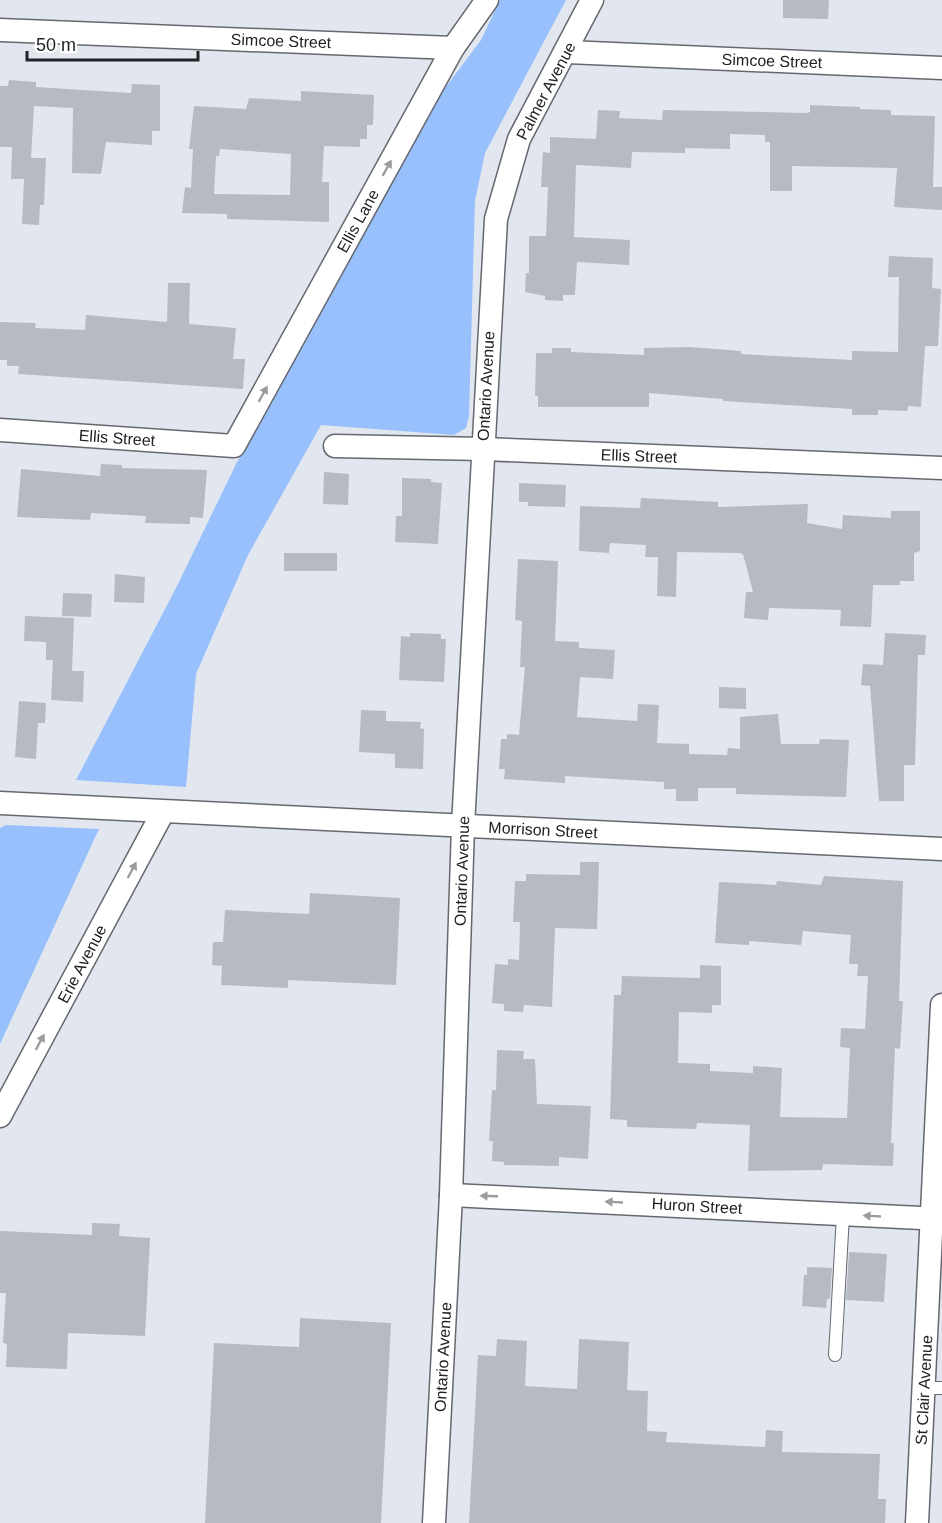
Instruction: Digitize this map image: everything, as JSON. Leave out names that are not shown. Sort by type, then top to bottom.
[{"type":"street","name":"Ellis Lane","points":[[234,446],[453,48],[487,0]]},
{"type":"street","name":"Palmer Avenue","points":[[496,219],[519,139],[567,52],[592,0]]},
{"type":"street","name":"Simcoe Street","points":[[0,30],[453,48]]},
{"type":"street","name":"Simcoe Street","points":[[567,52],[942,68]]},
{"type":"street","name":"Ontario Avenue","points":[[434,1523],[451,1195],[463,826],[496,219]]},
{"type":"street","name":"Ellis Street","points":[[0,430],[234,446]]},
{"type":"street","name":"Ellis Street","points":[[335,446],[483,449],[942,468]]},
{"type":"street","name":"Morrison Street","points":[[0,803],[942,849]]},
{"type":"street","name":"Erie Avenue","points":[[0,1116],[162,812]]},
{"type":"street","name":"St Clair Avenue","points":[[917,1523],[932,1388],[927,1344],[936,1219],[942,1005]]},
{"type":"street","name":"Huron Street","points":[[451,1195],[936,1219]]},
{"type":"lane","points":[[835,1356],[843,1215]]},
{"type":"shaded area","points":[[500,0],[566,0],[485,153],[475,201],[469,416],[466,428],[454,435],[321,425],[248,555],[196,674],[186,787],[76,780],[177,586],[237,462],[439,96],[481,40]]},
{"type":"shaded area","points":[[6,825],[99,829],[0,1044],[0,828]]},
{"type":"building","points":[[783,0],[829,0],[828,19],[783,18]]},
{"type":"building","points":[[9,80],[36,82],[36,87],[131,93],[132,84],[160,85],[160,131],[152,131],[152,145],[106,142],[101,174],[72,173],[73,108],[34,106],[31,158],[46,158],[44,205],[40,205],[39,225],[22,224],[24,179],[11,179],[12,147],[0,147],[0,86],[8,86]]},
{"type":"building","points":[[301,91],[374,95],[373,125],[367,125],[367,139],[360,139],[360,147],[324,146],[322,182],[329,182],[329,222],[227,219],[227,214],[182,213],[185,187],[191,188],[193,149],[189,149],[194,106],[246,109],[249,98],[301,101]],"holes":[[[220,149],[291,154],[290,195],[214,194],[216,156],[219,156]]]},
{"type":"building","points":[[810,105],[891,110],[891,115],[935,116],[933,187],[942,187],[942,210],[894,207],[897,168],[792,166],[792,191],[770,191],[770,142],[765,142],[765,135],[730,134],[730,149],[685,148],[685,153],[632,152],[631,168],[576,165],[574,237],[630,240],[629,265],[577,262],[575,295],[563,295],[563,301],[545,300],[545,296],[525,292],[526,273],[529,273],[529,236],[546,236],[548,187],[541,187],[543,152],[550,153],[550,137],[596,139],[598,110],[620,111],[619,118],[662,120],[663,110],[807,113],[810,112]]},
{"type":"building","points":[[889,256],[933,258],[932,288],[941,289],[938,346],[925,346],[921,407],[908,406],[907,411],[878,410],[878,415],[852,415],[852,409],[723,401],[723,399],[649,393],[649,407],[538,407],[538,396],[535,396],[536,353],[552,353],[552,348],[571,348],[571,352],[644,355],[644,348],[690,347],[741,351],[741,354],[852,360],[852,351],[898,352],[899,277],[888,277]]},
{"type":"building","points":[[168,283],[190,283],[189,324],[236,328],[233,359],[245,359],[243,389],[18,374],[19,366],[7,366],[7,360],[0,360],[0,322],[36,323],[35,328],[85,330],[86,315],[167,322]]},
{"type":"building","points":[[101,464],[122,465],[122,468],[207,470],[203,518],[190,517],[190,524],[145,523],[146,516],[91,513],[90,520],[17,517],[21,469],[100,476]]},
{"type":"building","points":[[324,472],[349,474],[348,505],[323,504]]},
{"type":"building","points":[[402,478],[431,479],[431,482],[442,483],[438,544],[395,542],[396,516],[402,516]]},
{"type":"building","points":[[519,483],[566,485],[565,507],[528,506],[528,502],[519,502]]},
{"type":"building","points":[[641,498],[718,502],[718,507],[808,504],[807,523],[842,529],[843,515],[891,518],[891,511],[920,511],[920,551],[914,553],[914,581],[900,581],[900,585],[873,585],[871,627],[840,626],[841,610],[769,608],[768,620],[744,618],[746,592],[753,592],[743,554],[739,553],[677,552],[676,597],[657,596],[658,557],[645,557],[646,545],[610,543],[609,553],[579,551],[580,506],[640,508]]},
{"type":"building","points":[[284,553],[337,553],[337,571],[284,571]]},
{"type":"building","points":[[518,559],[558,561],[555,641],[579,642],[579,648],[615,650],[613,679],[580,677],[577,717],[637,721],[638,704],[659,705],[657,743],[689,744],[689,754],[727,755],[728,748],[740,749],[740,717],[778,714],[781,744],[819,744],[820,739],[849,740],[846,797],[736,794],[736,788],[698,788],[698,801],[676,801],[676,789],[664,789],[664,782],[565,776],[565,783],[504,779],[505,769],[499,769],[501,739],[507,739],[507,734],[519,735],[525,667],[520,667],[522,621],[515,620]]},
{"type":"building","points":[[115,574],[145,577],[144,603],[114,602]]},
{"type":"building","points":[[63,593],[92,594],[91,617],[62,616]]},
{"type":"building","points":[[25,616],[74,618],[72,671],[84,671],[83,702],[51,700],[53,660],[46,660],[46,642],[24,641]]},
{"type":"building","points":[[410,633],[441,634],[441,639],[446,639],[444,682],[399,680],[401,636],[410,637]]},
{"type":"building","points":[[885,633],[926,635],[925,655],[918,655],[915,765],[904,765],[904,801],[879,801],[870,686],[861,685],[863,664],[883,665]]},
{"type":"building","points":[[719,687],[746,688],[746,709],[719,708]]},
{"type":"building","points":[[19,701],[46,703],[45,723],[38,723],[36,759],[15,757]]},
{"type":"building","points":[[361,710],[386,711],[386,721],[421,722],[420,728],[424,729],[423,769],[395,768],[395,754],[359,752]]},
{"type":"building","points":[[580,862],[599,862],[597,929],[555,928],[552,1007],[524,1005],[523,1012],[504,1011],[504,1004],[492,1003],[495,964],[508,965],[508,959],[519,960],[520,922],[513,922],[515,881],[526,881],[526,874],[580,875]]},
{"type":"building","points":[[824,876],[903,881],[899,1001],[903,1001],[900,1049],[895,1048],[891,1143],[894,1143],[893,1166],[823,1164],[822,1170],[748,1171],[750,1125],[697,1123],[696,1129],[627,1127],[627,1120],[610,1119],[614,995],[621,995],[622,976],[700,978],[700,965],[721,966],[721,1005],[712,1005],[712,1013],[679,1012],[678,1063],[710,1064],[710,1071],[753,1073],[753,1066],[782,1068],[780,1117],[847,1118],[850,1048],[840,1047],[841,1028],[865,1029],[868,976],[857,976],[858,964],[849,964],[851,935],[803,931],[801,945],[749,941],[749,945],[715,943],[719,882],[776,885],[777,881],[821,885]]},
{"type":"building","points":[[310,893],[400,898],[396,985],[288,980],[288,988],[221,985],[222,966],[212,965],[213,942],[223,942],[225,910],[309,914]]},
{"type":"building","points":[[497,1050],[524,1051],[523,1059],[535,1059],[537,1104],[591,1106],[588,1159],[559,1157],[559,1166],[504,1165],[504,1162],[492,1161],[493,1141],[489,1141],[492,1090],[496,1090]]},
{"type":"building","points":[[92,1223],[120,1224],[119,1236],[150,1238],[145,1336],[68,1333],[67,1369],[6,1367],[7,1344],[3,1343],[6,1293],[0,1293],[0,1231],[92,1235]]},
{"type":"building","points":[[849,1252],[887,1254],[884,1302],[846,1300]]},
{"type":"building","points":[[807,1267],[832,1268],[830,1299],[827,1299],[826,1308],[802,1306],[804,1275],[807,1275]]},
{"type":"building","points":[[300,1318],[391,1323],[381,1523],[205,1523],[214,1343],[299,1347]]},
{"type":"building","points":[[497,1339],[527,1341],[525,1386],[577,1389],[579,1339],[629,1342],[627,1390],[648,1391],[647,1431],[667,1432],[666,1442],[765,1447],[766,1430],[783,1431],[782,1452],[880,1454],[878,1499],[886,1499],[885,1523],[469,1523],[478,1355],[496,1356]]}]
